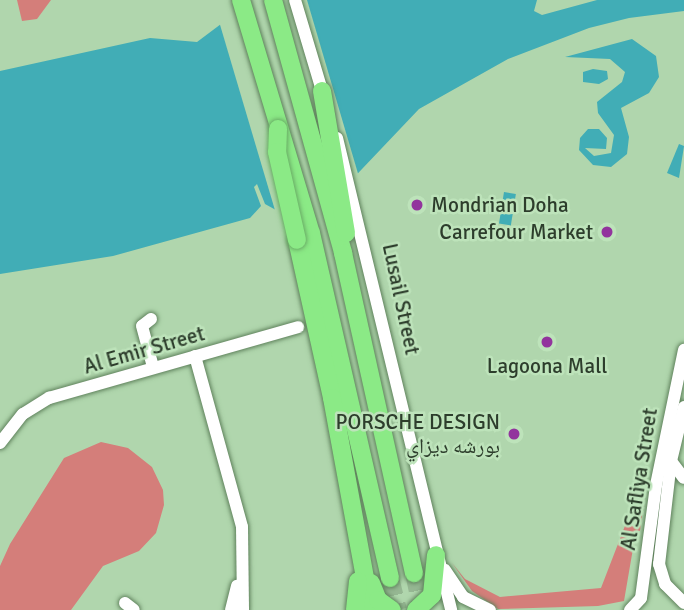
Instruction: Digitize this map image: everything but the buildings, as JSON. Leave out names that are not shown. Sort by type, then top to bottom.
[{"type":"highway","points":[[241,0],[278,129],[277,152],[304,237],[390,578]]},
{"type":"highway","name":"Lusail Street","points":[[273,0],[344,211],[343,254],[414,573]]},
{"type":"highway","points":[[322,91],[344,211]]},
{"type":"highway","points":[[304,237],[371,610]]},
{"type":"highway","points":[[355,610],[359,542]]},
{"type":"highway","points":[[359,542],[374,591],[392,610]]},
{"type":"highway","points":[[416,610],[432,595],[436,555]]},
{"type":"street","points":[[295,0],[322,91]]},
{"type":"street","name":"Lusail Street","points":[[344,211],[451,610]]},
{"type":"street","points":[[151,319],[142,326],[153,367]]},
{"type":"street","name":"Al Emir Street","points":[[0,443],[5,424],[49,398],[298,327]]},
{"type":"street","name":"Al Safliya Street","points":[[630,610],[641,598],[656,485],[684,350]]},
{"type":"street","points":[[192,357],[236,527],[242,563],[243,610]]},
{"type":"street","name":"Al Safliya Street","points":[[684,407],[671,461],[661,577],[684,603]]},
{"type":"street","points":[[667,491],[684,480],[671,461]]},
{"type":"street","points":[[436,555],[463,597],[490,610]]},
{"type":"street","points":[[231,610],[242,563]]},
{"type":"shaded area","points":[[17,0],[51,0],[37,19],[22,21]]},
{"type":"shaded area","points":[[101,442],[128,448],[152,467],[163,490],[164,505],[156,533],[139,551],[103,566],[71,610],[0,610],[0,566],[10,544],[64,458]]},
{"type":"shaded area","points":[[638,492],[644,501],[624,601],[598,606],[498,609],[472,591],[452,563],[465,579],[500,597],[601,588]]},
{"type":"water","points":[[253,0],[537,0],[534,11],[542,15],[597,0],[684,0],[684,11],[629,18],[589,28],[508,59],[419,109],[343,189],[285,215],[265,204],[257,184],[254,187],[261,206],[250,218],[113,256],[0,274],[0,71],[150,38],[197,42]]},
{"type":"water","points":[[632,39],[656,56],[659,77],[649,93],[621,108],[629,137],[627,154],[611,167],[593,165],[579,150],[580,138],[588,129],[599,129],[607,138],[606,149],[585,148],[594,156],[611,153],[614,135],[598,113],[597,102],[622,82],[625,72],[610,59],[565,57]]},
{"type":"water","points":[[593,69],[607,71],[608,79],[599,84],[583,82],[583,72]]},
{"type":"water","points":[[679,144],[684,146],[679,178],[667,173]]},
{"type":"water","points":[[504,192],[516,194],[511,225],[499,224]]},
{"type":"pier","points":[[246,0],[307,0],[359,177],[345,191],[297,216],[277,217],[218,18]]},
{"type":"tunnel","points":[[414,573],[422,610]]},
{"type":"tunnel","points":[[390,578],[398,610]]},
{"type":"place","name":"Mondrian Doha","points":[[417,205]]},
{"type":"place","name":"Carrefour Market","points":[[607,232]]},
{"type":"place","name":"Lagoona Mall","points":[[547,342]]},
{"type":"place","name":"PORSCHE DESIGN بورشه ديزاي","points":[[514,434]]}]
